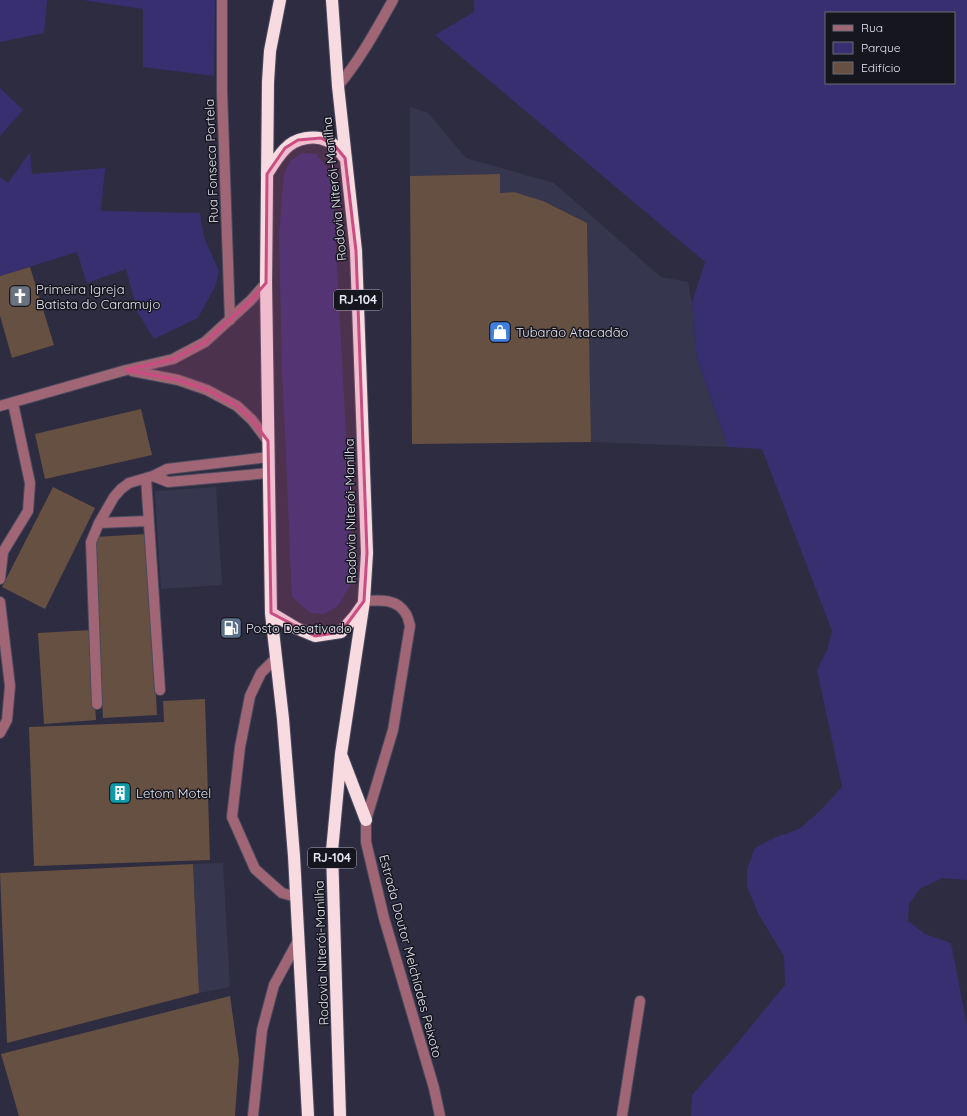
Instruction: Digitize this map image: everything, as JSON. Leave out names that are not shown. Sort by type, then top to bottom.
[{"type":"highway","name":"Rodovia Niterói-Manilha","points":[[280,0],[270,58],[268,82],[266,283],[270,613],[283,719],[299,939],[308,1116]]},
{"type":"highway","name":"Rodovia Niterói-Manilha","points":[[332,0],[338,86],[356,251],[367,553],[364,601],[341,754],[332,851],[340,1116]]},
{"type":"highway","points":[[267,174],[285,148],[298,140],[311,137],[321,138],[328,141],[335,146],[345,158]]},
{"type":"highway","points":[[270,613],[296,628],[315,636],[341,632],[355,616],[364,601]]},
{"type":"highway","points":[[341,754],[366,820]]},
{"type":"street","name":"Rua Fonseca Portela","points":[[222,0],[222,92],[230,320]]},
{"type":"street","points":[[384,0],[385,13]]},
{"type":"street","points":[[338,86],[352,70],[374,34],[392,0]]},
{"type":"street","points":[[0,406],[126,370],[173,359],[205,342],[251,300],[266,283]]},
{"type":"street","points":[[126,370],[178,380],[207,390],[237,406],[252,420],[268,441]]},
{"type":"street","points":[[0,579],[3,552],[28,512],[30,483],[13,403]]},
{"type":"street","points":[[97,704],[91,542],[99,523],[114,497],[128,483],[149,477],[167,469],[268,457]]},
{"type":"street","points":[[149,477],[168,482],[268,473]]},
{"type":"street","points":[[149,477],[148,521],[160,690]]},
{"type":"street","points":[[99,523],[148,521]]},
{"type":"street","name":"Estrada Doutor Melchíades Peixoto","points":[[364,601],[383,599],[396,604],[406,613],[410,626],[393,730],[366,820],[366,842],[384,918],[434,1088],[440,1116]]},
{"type":"street","points":[[0,602],[10,686],[7,720],[0,733]]},
{"type":"street","points":[[276,658],[260,673],[250,696],[240,747],[232,817],[255,870],[282,893],[296,897]]},
{"type":"street","points":[[253,1116],[262,1030],[274,985],[299,939]]},
{"type":"street","points":[[622,1116],[640,1001]]},
{"type":"highlighted area","points":[[321,138],[335,146],[345,158],[356,251],[367,553],[364,601],[341,632],[315,636],[271,613],[268,441],[252,420],[237,406],[207,390],[178,380],[126,370],[173,359],[205,342],[251,300],[266,283],[267,174],[285,148],[298,140]]},
{"type":"shaded area","points":[[410,107],[428,113],[466,158],[554,183],[661,277],[688,282],[692,303],[697,359],[728,447],[591,442],[587,223],[543,201],[514,192],[500,193],[500,174],[410,176]]},
{"type":"shaded area","points":[[216,487],[222,585],[161,589],[155,491]]},
{"type":"shaded area","points":[[223,863],[230,987],[199,993],[193,864]]},
{"type":"green space","points":[[0,0],[47,0],[44,33],[0,42]]},
{"type":"green space","points":[[83,0],[215,0],[214,76],[143,67],[143,9]]},
{"type":"green space","points":[[474,0],[967,0],[967,880],[942,878],[920,889],[909,904],[908,921],[925,934],[951,943],[967,1025],[967,1116],[691,1116],[692,1095],[785,985],[784,956],[759,915],[747,887],[747,869],[755,848],[776,837],[799,829],[820,811],[842,787],[817,670],[827,650],[832,631],[762,449],[728,447],[697,359],[692,303],[705,262],[435,35],[474,12]]},
{"type":"green space","points":[[0,88],[23,110],[0,136]]},
{"type":"green space","points":[[30,152],[32,174],[105,168],[101,211],[200,213],[204,237],[219,271],[215,287],[198,318],[154,339],[138,313],[126,269],[87,283],[77,252],[0,276],[0,177],[8,183]]},
{"type":"green space","points":[[302,153],[316,154],[329,170],[334,212],[352,547],[351,584],[338,606],[324,614],[310,613],[292,597],[282,366],[279,234],[284,174],[290,161]]},
{"type":"building","name":"Tubarão Atacadão","points":[[500,174],[500,193],[514,192],[543,201],[587,223],[591,442],[412,444],[410,176]]},
{"type":"building","name":"Primeira Igreja Batista do Caramujo","points":[[30,267],[54,345],[12,358],[0,316],[0,276]]},
{"type":"building","points":[[141,409],[152,455],[45,479],[35,434]]},
{"type":"building","points":[[53,487],[95,508],[45,609],[2,587]]},
{"type":"building","points":[[147,534],[157,715],[103,718],[94,537]]},
{"type":"building","points":[[90,630],[96,720],[44,724],[38,633]]},
{"type":"building","name":"Letom Motel","points":[[205,699],[210,860],[34,866],[29,727],[164,722],[163,701]]},
{"type":"building","points":[[193,864],[199,993],[7,1043],[0,873]]},
{"type":"building","points":[[230,996],[239,1060],[235,1116],[19,1116],[1,1054]]},
{"type":"place","name":"Primeira Igreja Batista do Caramujo","points":[[20,296]]},
{"type":"place","name":"Tubarão Atacadão","points":[[500,332]]},
{"type":"place","name":"Posto Desativado","points":[[231,628]]},
{"type":"place","name":"Letom Motel","points":[[120,793]]}]
